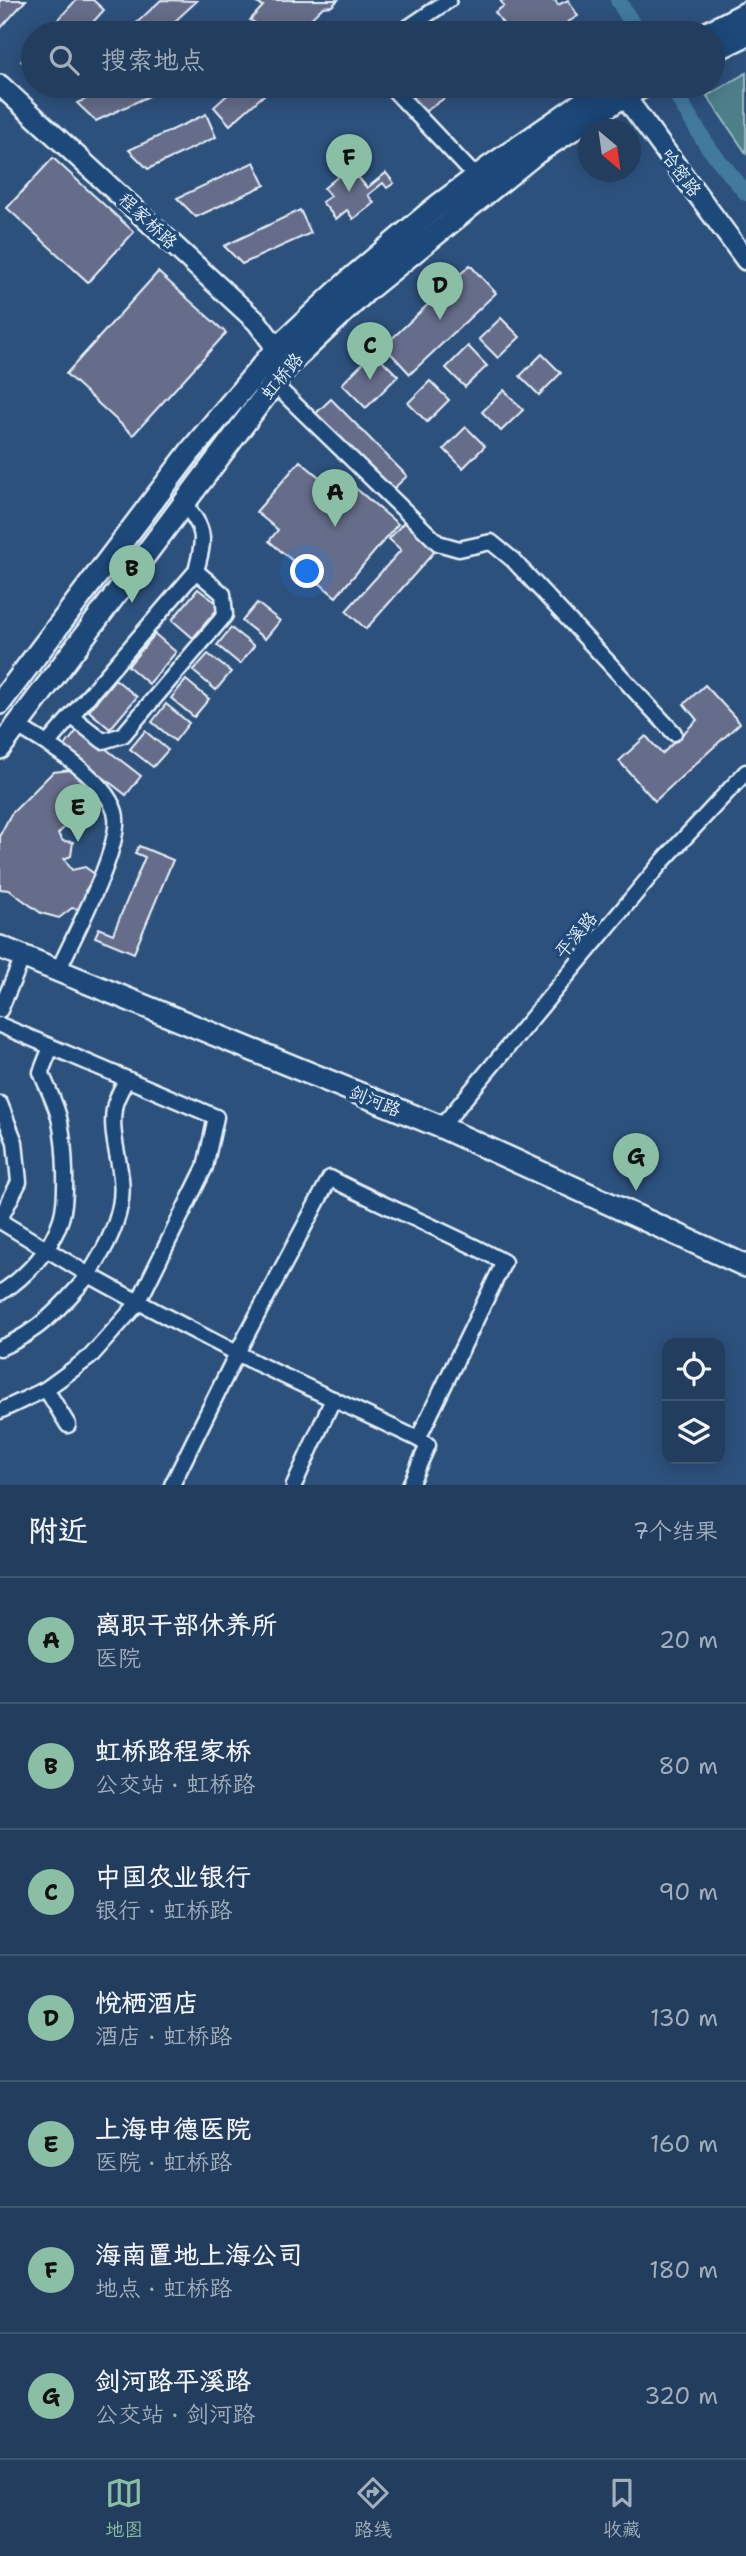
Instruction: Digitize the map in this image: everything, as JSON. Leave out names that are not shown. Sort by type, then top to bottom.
[{"type":"main road","points":[[725,24],[746,13]]},
{"type":"main road","points":[[725,45],[746,35]]},
{"type":"main road","name":"虹桥路","points":[[0,704],[190,452],[283,357],[353,277],[476,177],[602,98]]},
{"type":"main road","name":"虹桥路","points":[[0,748],[274,384],[283,357],[605,98]]},
{"type":"main road","name":"剑河路","points":[[0,947],[440,1127],[746,1266]]},
{"type":"street","points":[[418,21],[449,0]]},
{"type":"street","name":"程家桥路","points":[[0,85],[257,322],[283,357]]},
{"type":"street","points":[[401,98],[476,177]]},
{"type":"street","name":"哈密路","points":[[623,98],[746,260]]},
{"type":"street","points":[[274,384],[438,543],[459,549],[491,542],[513,560],[674,733]]},
{"type":"street","points":[[48,743],[196,571],[202,549],[200,523],[184,504]]},
{"type":"street","points":[[71,716],[103,741],[122,736],[191,656],[225,615],[223,594],[196,571]]},
{"type":"street","points":[[17,726],[48,743],[106,790],[117,814],[114,842],[101,878],[58,971]]},
{"type":"street","name":"平溪路","points":[[440,1127],[662,862],[746,772]]},
{"type":"street","points":[[0,1010],[23,957]]},
{"type":"street","points":[[0,1025],[216,1117],[205,1167],[138,1303],[90,1357],[46,1389],[0,1411]]},
{"type":"street","points":[[0,1293],[27,1273],[62,1219],[64,1152],[60,1120],[41,1072],[51,1047]]},
{"type":"street","points":[[0,1348],[16,1341],[55,1314],[89,1275],[110,1238],[120,1205],[121,1167],[113,1131],[114,1107],[127,1079]]},
{"type":"street","points":[[0,1104],[15,1142],[19,1182],[0,1220],[138,1303],[428,1445],[410,1485]]},
{"type":"street","points":[[172,1485],[237,1353],[330,1178],[409,1217],[461,1238],[504,1262],[418,1439]]},
{"type":"street","points":[[46,1389],[68,1425]]},
{"type":"street","points":[[294,1485],[333,1399]]},
{"type":"green space","points":[[746,73],[746,153],[708,98],[725,98],[725,85]]},
{"type":"building","points":[[0,0],[26,0],[0,29]]},
{"type":"building","points":[[76,0],[93,0],[104,10],[94,21],[57,21]]},
{"type":"building","points":[[161,0],[197,1],[175,21],[139,21]]},
{"type":"building","points":[[259,0],[338,0],[332,6],[323,7],[308,21],[252,21],[263,6],[256,3]]},
{"type":"building","points":[[500,0],[555,0],[558,5],[568,0],[578,16],[570,21],[501,21],[495,12],[504,6]]},
{"type":"building","points":[[88,98],[145,98],[96,121],[77,103]]},
{"type":"building","points":[[224,98],[260,98],[230,125],[214,107]]},
{"type":"building","points":[[412,98],[445,98],[423,113]]},
{"type":"building","points":[[206,114],[216,137],[148,169],[129,150]]},
{"type":"building","points":[[53,158],[134,232],[88,282],[7,208]]},
{"type":"building","points":[[254,162],[265,185],[196,217],[177,198]]},
{"type":"building","points":[[350,167],[367,188],[386,173],[394,183],[387,188],[383,183],[368,195],[374,203],[353,219],[347,210],[336,219],[322,202],[331,196],[324,188]]},
{"type":"building","points":[[300,210],[311,233],[242,264],[224,246]]},
{"type":"building","points":[[470,265],[496,293],[410,374],[384,346]]},
{"type":"building","points":[[158,272],[226,333],[133,435],[66,374]]},
{"type":"building","points":[[501,318],[520,337],[498,358],[479,339]]},
{"type":"building","points":[[468,346],[487,366],[465,387],[446,368]]},
{"type":"building","points":[[374,352],[398,376],[366,408],[342,384]]},
{"type":"building","points":[[542,354],[561,373],[539,395],[520,376]]},
{"type":"building","points":[[430,381],[449,400],[427,422],[408,403]]},
{"type":"building","points":[[504,390],[523,410],[501,431],[482,412]]},
{"type":"building","points":[[331,399],[407,476],[390,492],[314,415]]},
{"type":"building","points":[[466,427],[485,446],[463,468],[444,449]]},
{"type":"building","points":[[300,461],[324,481],[334,470],[398,524],[336,597],[269,541],[278,530],[256,512]]},
{"type":"building","points":[[404,522],[436,550],[366,629],[346,611],[401,550],[389,539]]},
{"type":"building","points":[[198,589],[220,606],[193,638],[172,620]]},
{"type":"building","points":[[257,603],[280,621],[265,639],[242,621]]},
{"type":"building","points":[[231,628],[254,646],[240,664],[217,645]]},
{"type":"building","points":[[155,634],[176,652],[149,684],[128,666]]},
{"type":"building","points":[[208,654],[231,672],[216,690],[193,671]]},
{"type":"building","points":[[115,679],[137,697],[110,729],[89,711]]},
{"type":"building","points":[[186,680],[209,699],[194,717],[171,698]]},
{"type":"building","points":[[705,685],[740,723],[655,801],[619,761],[646,736],[662,754],[697,720],[684,704]]},
{"type":"building","points":[[166,704],[189,723],[175,741],[152,722]]},
{"type":"building","points":[[79,728],[141,776],[126,795],[64,747]]},
{"type":"building","points":[[145,731],[168,750],[153,767],[130,749]]},
{"type":"building","points":[[71,770],[89,778],[84,788],[93,796],[58,834],[63,841],[73,842],[71,856],[64,859],[72,870],[85,867],[96,875],[85,891],[87,901],[80,909],[72,908],[59,918],[41,913],[9,890],[0,889],[0,835],[11,814],[53,772]]},
{"type":"building","points":[[139,846],[173,860],[134,953],[95,937],[99,928],[113,934],[145,857],[135,853]]},
{"type":"waterway","points":[[618,0],[631,21]]},
{"type":"waterway","points":[[678,98],[708,147],[746,193]]},
{"type":"place","name":"海南置地上海公司","points":[[349,192]]},
{"type":"place","name":"悦栖酒店","points":[[440,320]]},
{"type":"place","name":"中国农业银行","points":[[370,380]]},
{"type":"place","name":"离职干部休养所","points":[[335,527]]},
{"type":"place","name":"虹桥路程家桥","points":[[132,603]]},
{"type":"place","name":"上海申德医院","points":[[78,842]]},
{"type":"place","name":"剑河路平溪路","points":[[636,1191]]}]
